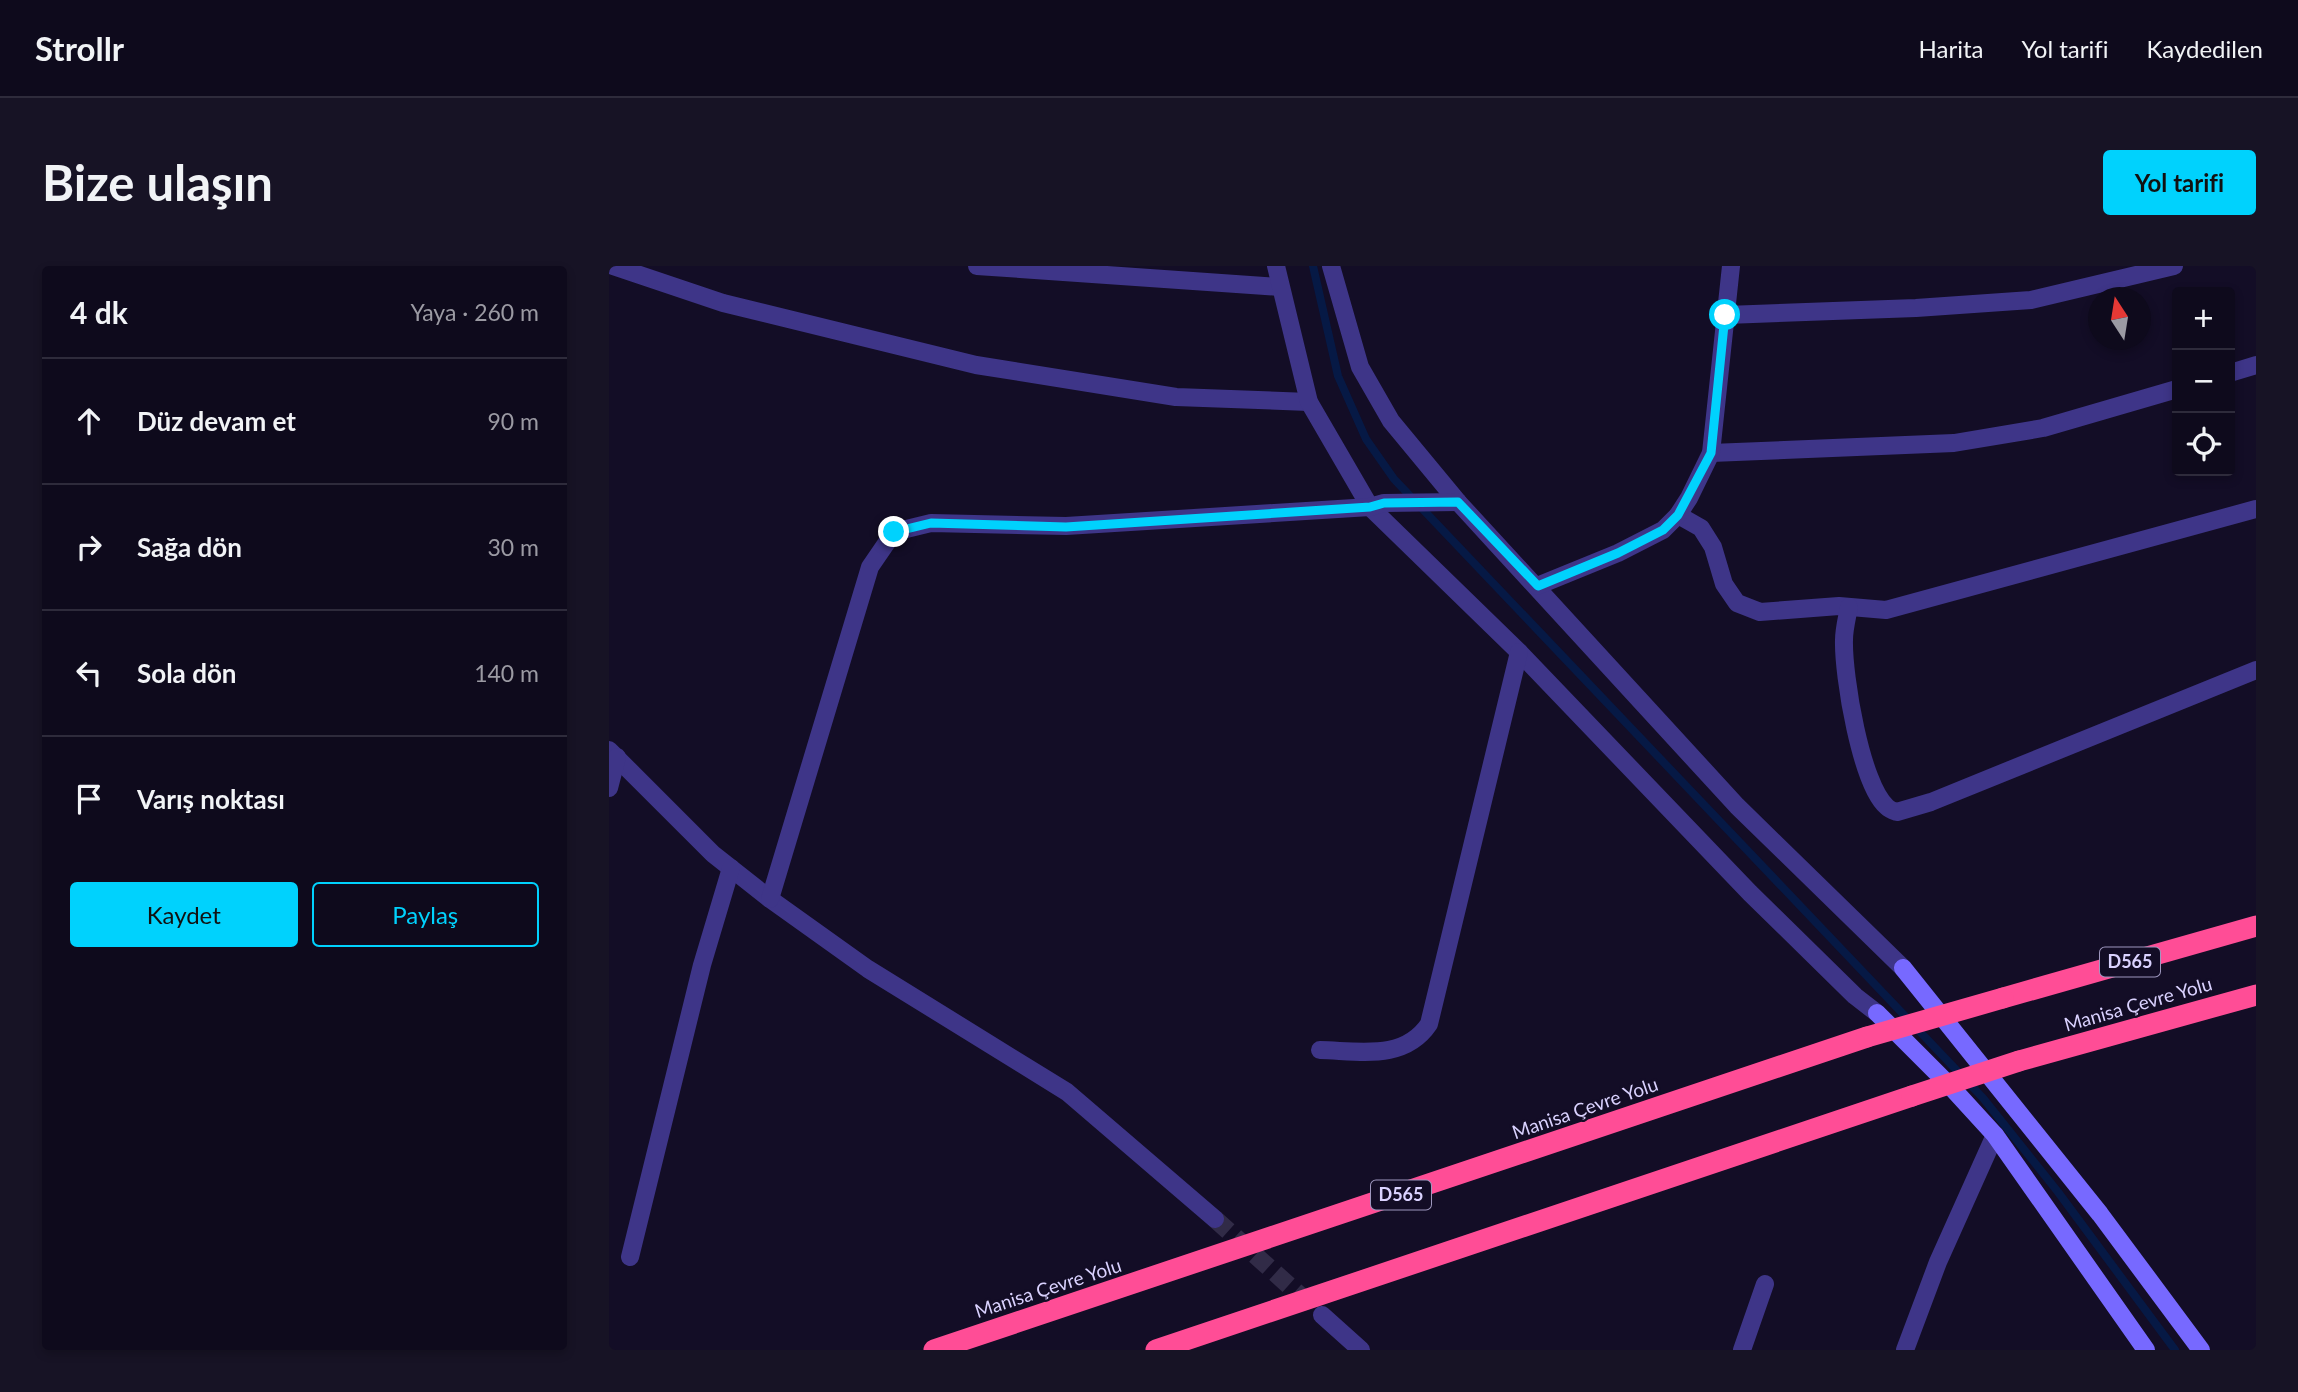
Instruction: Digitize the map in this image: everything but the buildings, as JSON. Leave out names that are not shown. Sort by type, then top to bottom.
[{"type":"highway","name":"Manisa Çevre Yolu","points":[[934,1350],[1867,1037],[2256,926]]},
{"type":"highway","name":"Manisa Çevre Yolu","points":[[1156,1350],[2019,1061],[2256,995]]},
{"type":"street","points":[[613,266],[723,303],[976,365],[1176,397],[1309,402]]},
{"type":"street","points":[[977,266],[1280,287]]},
{"type":"street","points":[[1276,266],[1309,402],[1377,505],[1750,893],[1855,996],[1877,1013],[1995,1135],[2146,1350]]},
{"type":"street","points":[[1331,266],[1360,367],[1391,421],[1453,503],[1538,586],[1737,806],[1903,968],[2100,1214],[2201,1350]]},
{"type":"street","points":[[1538,586],[1618,553],[1663,530],[1678,515],[1711,453],[1731,266]]},
{"type":"street","points":[[1725,315],[1916,308],[2031,300],[2174,266]]},
{"type":"street","points":[[2235,371],[2256,365]]},
{"type":"street","points":[[1711,453],[1954,443],[2043,428],[2172,389]]},
{"type":"street","points":[[770,899],[870,567],[894,532],[931,523],[1066,527],[1377,505],[1453,503]]},
{"type":"street","points":[[1678,515],[1701,528],[1713,547],[1724,584],[1737,603],[1760,612],[1849,607],[1886,610],[2256,509]]},
{"type":"street","points":[[1849,607],[1843,638],[1853,715],[1869,776],[1886,807],[1897,813],[1931,802],[2256,670]]},
{"type":"street","points":[[1321,1050],[1384,1052],[1412,1043],[1429,1024],[1519,652]]},
{"type":"street","points":[[613,753],[713,854],[770,899],[868,968],[1067,1092],[1215,1219]]},
{"type":"street","points":[[609,788],[613,753]]},
{"type":"street","points":[[630,1257],[702,965],[731,868]]},
{"type":"street","points":[[1905,1350],[1938,1262],[1995,1135]]},
{"type":"street","points":[[1742,1350],[1765,1284]]},
{"type":"street","points":[[1322,1315],[1360,1350]]},
{"type":"waterway","points":[[1313,266],[1338,376],[1366,439],[1394,479],[1983,1098],[2058,1192],[2175,1350]]},
{"type":"tunnel","points":[[1215,1219],[1314,1308]]},
{"type":"route","points":[[894,532],[931,523],[1066,527],[1370,507],[1384,503],[1458,502],[1538,586],[1618,553],[1663,530],[1678,515],[1711,453],[1725,315]]}]
